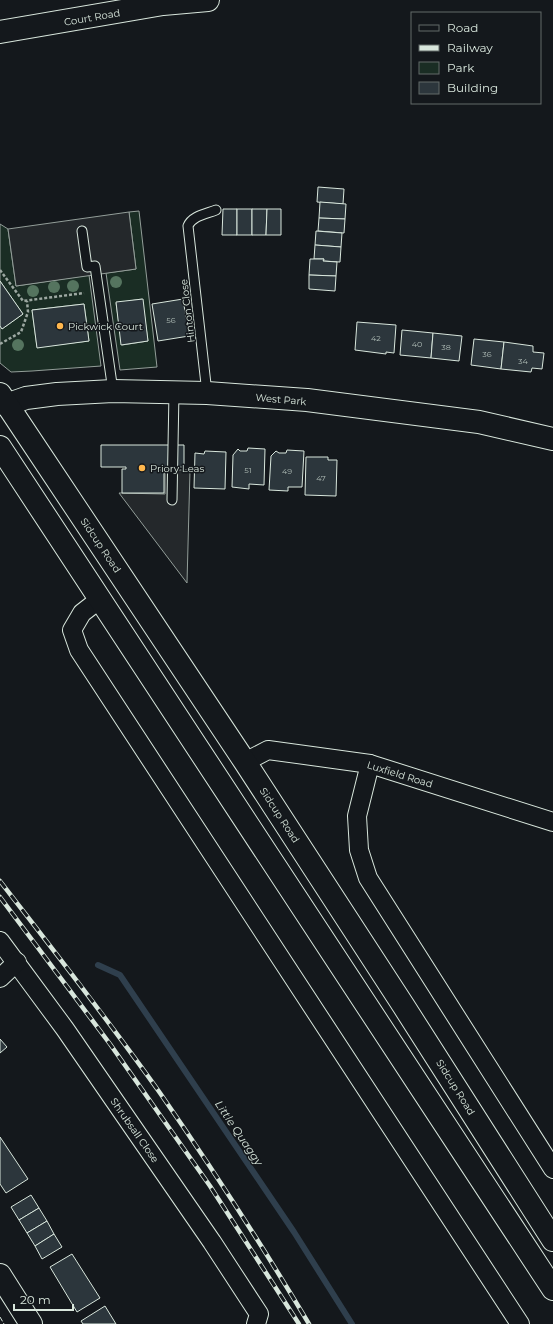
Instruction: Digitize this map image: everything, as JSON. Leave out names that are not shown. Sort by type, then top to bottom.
[{"type":"main road","name":"Court Road","points":[[0,32],[162,4],[208,0]]},
{"type":"main road","name":"West Park","points":[[3,400],[57,394],[113,391],[208,393],[307,400],[479,422],[553,439]]},
{"type":"main road","name":"Sidcup Road","points":[[3,400],[245,762],[553,1240]]},
{"type":"main road","points":[[0,447],[553,1289]]},
{"type":"main road","points":[[0,1275],[31,1324]]},
{"type":"street","points":[[100,599],[82,613],[72,630],[79,650],[520,1324]]},
{"type":"street","name":"Luxfield Road","points":[[245,762],[268,750],[370,764],[553,822]]},
{"type":"street","points":[[370,764],[357,816],[359,850],[368,878],[553,1169]]},
{"type":"street","name":"Shrubsall Close","points":[[0,941],[65,1029],[212,1242],[259,1314],[256,1324]]},
{"type":"street","points":[[0,978],[17,962]]},
{"type":"lane","name":"Hinton Close","points":[[208,393],[188,226],[189,223],[195,218],[216,210]]},
{"type":"lane","points":[[82,231],[87,267],[95,266],[113,391]]},
{"type":"lane","points":[[172,500],[174,392]]},
{"type":"path","points":[[0,270],[23,301],[99,292]]},
{"type":"path","points":[[0,344],[21,332],[28,312],[27,301]]},
{"type":"green space","points":[[139,211],[157,367],[120,370],[106,273],[136,269],[129,212]],"holes":[[[142,299],[148,341],[122,345],[116,303]]]},
{"type":"green space","points":[[0,224],[8,229],[16,286],[89,275],[101,366],[11,372],[0,363],[0,326],[2,329],[23,314],[0,281]],"holes":[[[84,304],[89,341],[37,347],[32,310]]]},
{"type":"shaded area","points":[[129,212],[136,269],[16,286],[8,229]]},
{"type":"shaded area","points":[[165,470],[190,470],[187,583],[119,493],[165,494]]},
{"type":"building","points":[[318,187],[344,189],[343,204],[317,202]]},
{"type":"building","points":[[320,202],[346,204],[345,219],[319,218]]},
{"type":"building","points":[[223,209],[237,209],[237,235],[222,235]]},
{"type":"building","points":[[237,209],[252,209],[252,235],[237,235]]},
{"type":"building","points":[[252,209],[267,209],[266,235],[252,235]]},
{"type":"building","points":[[267,209],[281,209],[281,235],[266,235]]},
{"type":"building","points":[[319,218],[345,219],[344,233],[318,231]]},
{"type":"building","points":[[316,231],[342,233],[341,247],[315,245]]},
{"type":"building","points":[[315,245],[341,247],[340,262],[314,259]]},
{"type":"building","points":[[310,259],[324,259],[323,261],[337,262],[336,276],[309,275]]},
{"type":"building","points":[[309,275],[336,276],[335,291],[309,289]]},
{"type":"building","points":[[0,281],[23,314],[2,329],[0,326]]},
{"type":"building","name":"Pickwick Court","points":[[143,299],[148,341],[121,345],[116,302]]},
{"type":"building","points":[[183,299],[189,336],[158,341],[152,304]]},
{"type":"building","name":"Pickwick Court","points":[[84,304],[89,341],[37,348],[32,310]]},
{"type":"building","points":[[357,322],[396,325],[394,353],[386,352],[386,354],[355,350]]},
{"type":"building","points":[[402,330],[433,333],[431,358],[400,355]]},
{"type":"building","points":[[433,333],[462,336],[459,361],[431,358]]},
{"type":"building","points":[[474,339],[504,342],[501,369],[471,365]]},
{"type":"building","points":[[504,342],[533,346],[533,352],[544,353],[542,369],[532,368],[531,372],[501,369]]},
{"type":"building","name":"Priory Leas","points":[[101,445],[184,445],[184,467],[158,467],[159,470],[164,470],[164,493],[122,493],[122,469],[126,469],[126,467],[101,467]]},
{"type":"building","points":[[248,448],[265,449],[264,485],[249,484],[249,489],[232,487],[233,455],[238,449],[240,451],[247,451]]},
{"type":"building","points":[[287,450],[304,451],[302,487],[288,487],[288,491],[269,490],[271,456],[276,451],[279,453],[286,453]]},
{"type":"building","points":[[205,451],[226,452],[225,489],[194,488],[195,453],[204,454]]},
{"type":"building","points":[[306,457],[328,457],[328,460],[337,460],[336,496],[305,495]]},
{"type":"building","points":[[0,1039],[7,1047],[0,1053]]},
{"type":"building","points":[[0,1137],[28,1179],[6,1193],[0,1184]]},
{"type":"building","points":[[31,1195],[39,1208],[19,1220],[11,1207]]},
{"type":"building","points":[[39,1208],[47,1221],[27,1233],[19,1220]]},
{"type":"building","points":[[47,1221],[54,1234],[35,1246],[27,1233]]},
{"type":"building","points":[[54,1234],[62,1247],[42,1259],[35,1246]]},
{"type":"building","points":[[72,1254],[100,1298],[77,1312],[50,1267]]},
{"type":"building","points":[[105,1306],[116,1324],[83,1324],[81,1321]]},
{"type":"waterway","name":"Little Quaggy","points":[[98,965],[120,975],[294,1232],[352,1324]]},
{"type":"railway","points":[[0,881],[160,1093],[236,1207],[309,1324]]},
{"type":"railway","points":[[0,897],[110,1044],[210,1186],[299,1324]]},
{"type":"fence","points":[[0,1317],[4,1324]]},
{"type":"place","name":"Pickwick Court","points":[[60,326]]},
{"type":"place","name":"Priory Leas","points":[[142,468]]}]
